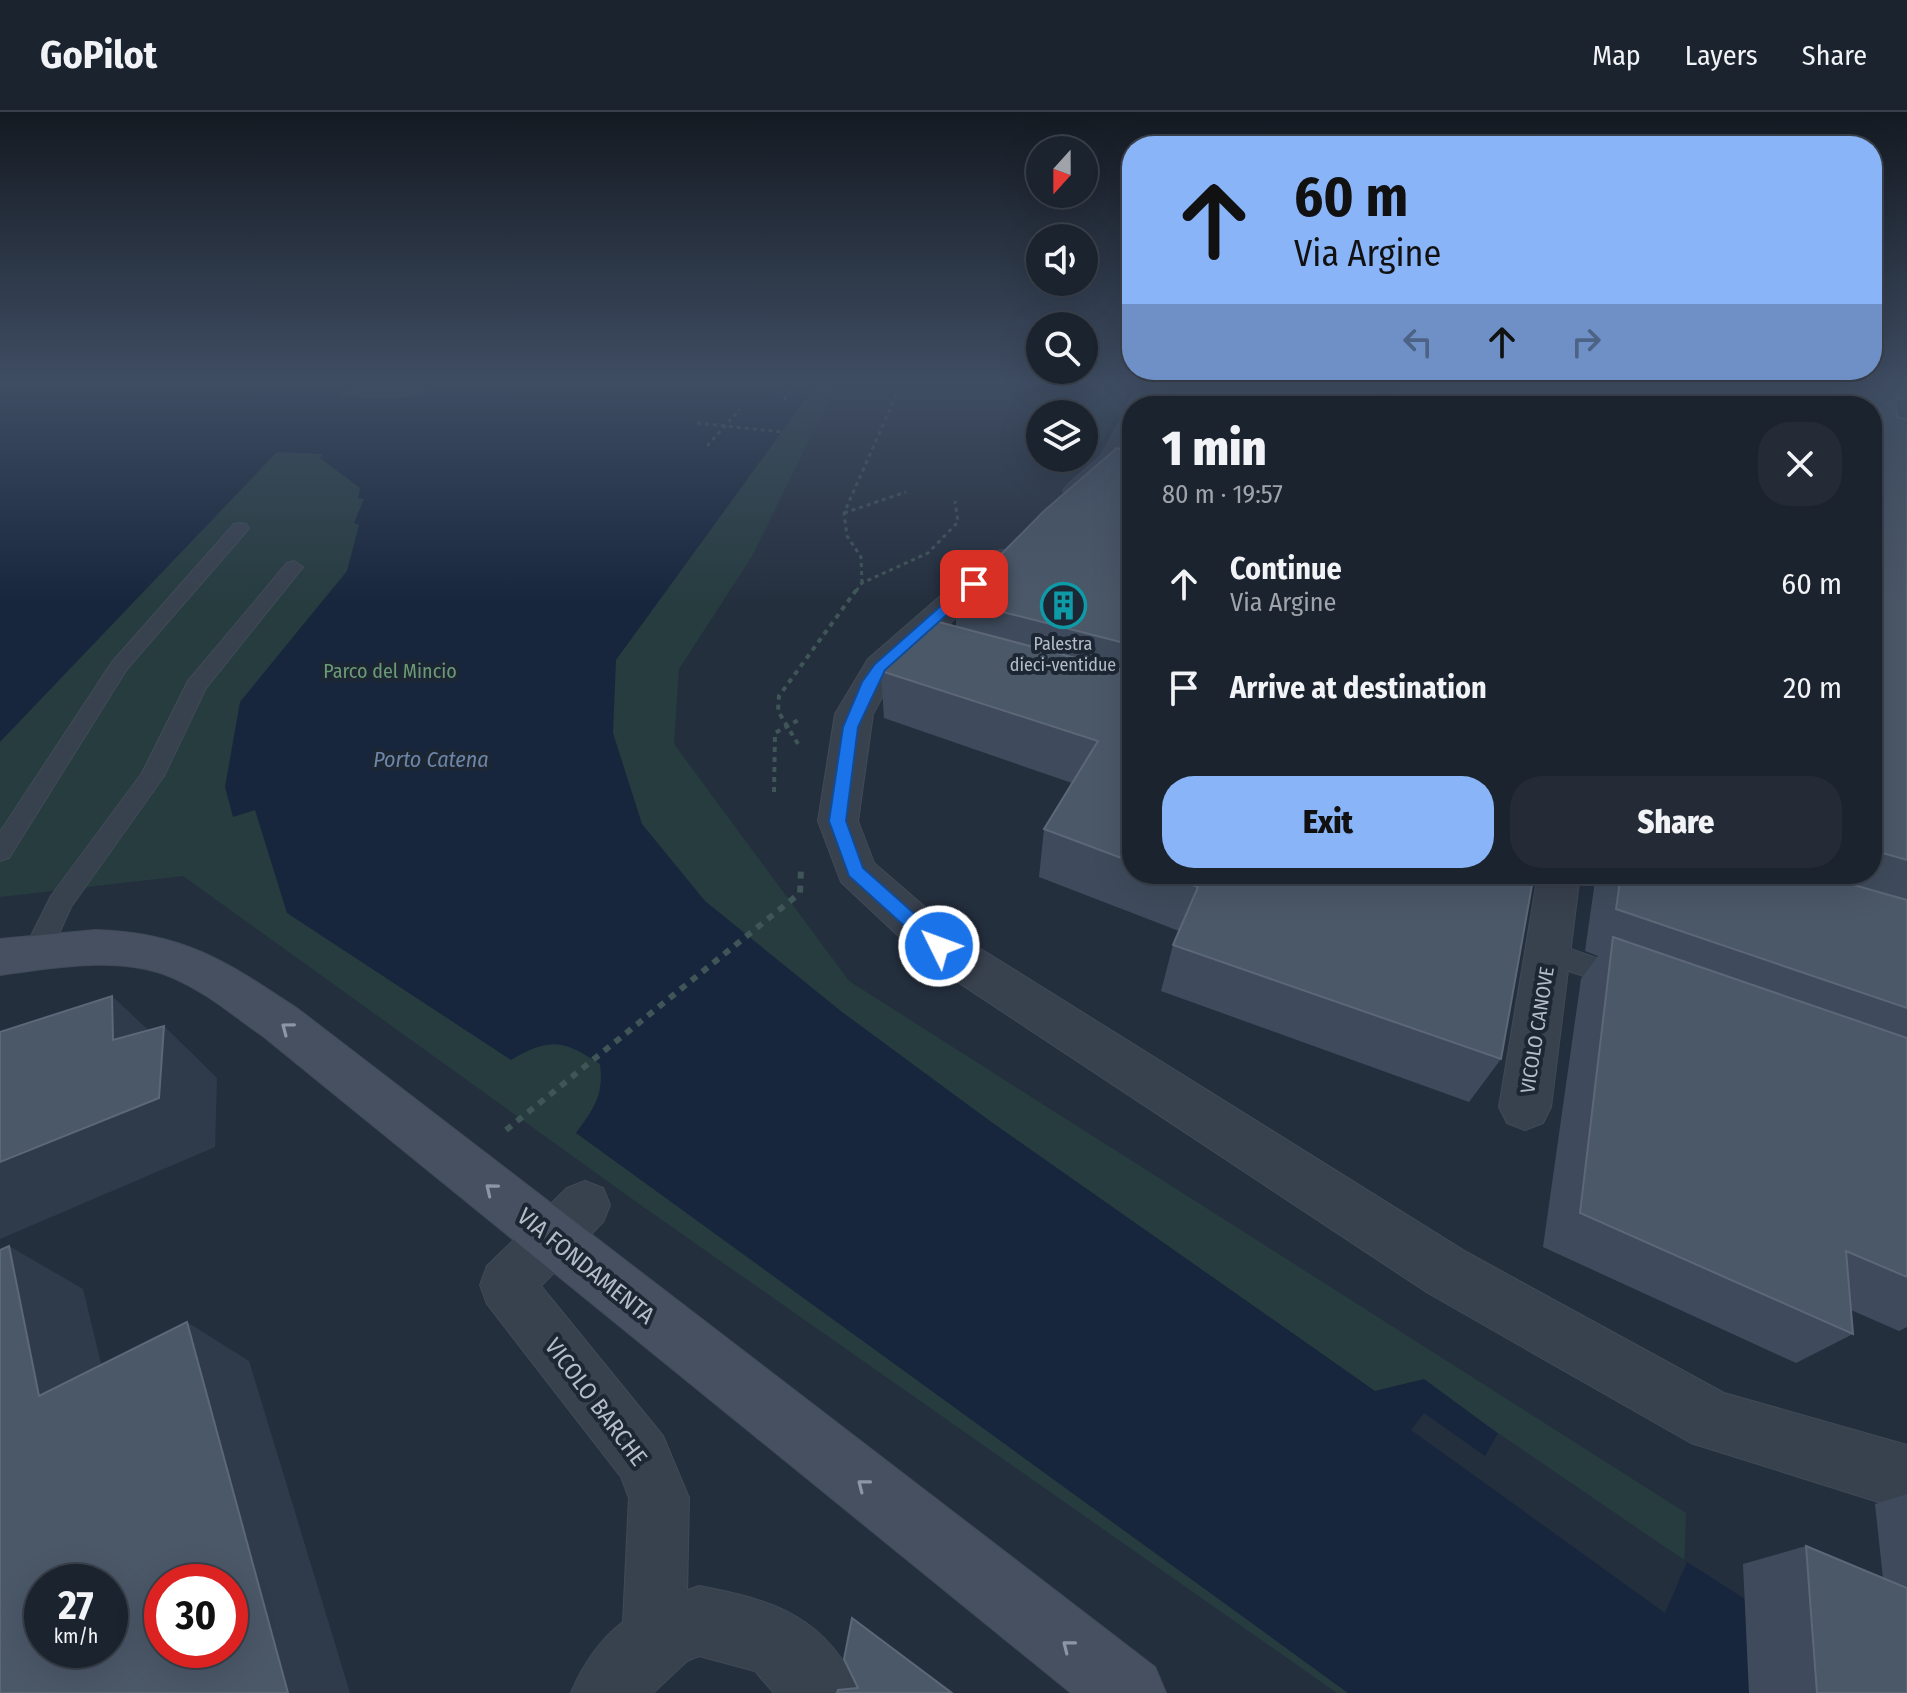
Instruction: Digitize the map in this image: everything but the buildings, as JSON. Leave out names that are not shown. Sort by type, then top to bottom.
[{"type":"main road","name":"VIA FONDAMENTA","points":[[19,955],[68,948],[120,948],[165,957],[214,978],[568,1222],[1129,1693]]},
{"type":"street","points":[[1055,512],[1122,471]]},
{"type":"street","points":[[1020,543],[920,650],[880,667],[854,714],[838,821],[856,871],[939,946],[1448,1273],[1713,1421],[1907,1478]]},
{"type":"street","name":"VICOLO CANOVE","points":[[1525,1107],[1558,884]]},
{"type":"street","name":"VICOLO BARCHE","points":[[568,1222],[506,1285],[642,1457],[653,1480],[659,1498],[654,1643]]},
{"type":"street","points":[[608,1693],[635,1658],[664,1634],[699,1621],[734,1628],[778,1643],[821,1689]]},
{"type":"lane","points":[[0,852],[119,666],[240,528]]},
{"type":"lane","points":[[19,955],[152,776],[196,686],[294,567]]},
{"type":"lane","name":"VICOLO CANOVE","points":[[1550,953],[1654,990]]},
{"type":"path","points":[[869,456],[844,513],[847,536],[861,557],[862,583],[928,553],[958,522],[955,501]]},
{"type":"path","points":[[844,513],[906,492]]},
{"type":"path","points":[[774,792],[775,733],[785,728]]},
{"type":"path","points":[[499,1136],[800,893]]},
{"type":"green space","name":"Porto Catena","points":[[0,456],[802,456],[751,558],[679,669],[674,744],[849,981],[1686,1513],[1680,1693],[1337,1693],[642,1206],[183,876],[0,897]]},
{"type":"water","name":"Porto Catena","points":[[0,456],[273,456],[0,742]]},
{"type":"water","name":"Porto Catena","points":[[764,456],[616,660],[613,733],[642,824],[705,901],[842,1012],[990,1121],[1375,1391],[1424,1379],[1575,1490],[1745,1599],[1749,1693],[1348,1693],[576,1133],[599,1093],[600,1064],[576,1050],[556,1044],[536,1048],[511,1060],[287,913],[255,810],[233,817],[225,787],[240,702],[347,571],[359,525],[354,523],[364,499],[358,498],[360,488],[320,458]]},
{"type":"pier","points":[[1424,1413],[1485,1456],[1498,1433],[1687,1562],[1665,1613],[1411,1430]]},
{"type":"place","name":"Palestra dieci-ventidue","points":[[1063,606]]},
{"type":"route","points":[[939,946],[856,871],[838,821],[850,727],[870,682],[880,667],[974,584]]},
{"type":"park label","name":"Parco del Mincio","points":[[390,671]]}]
